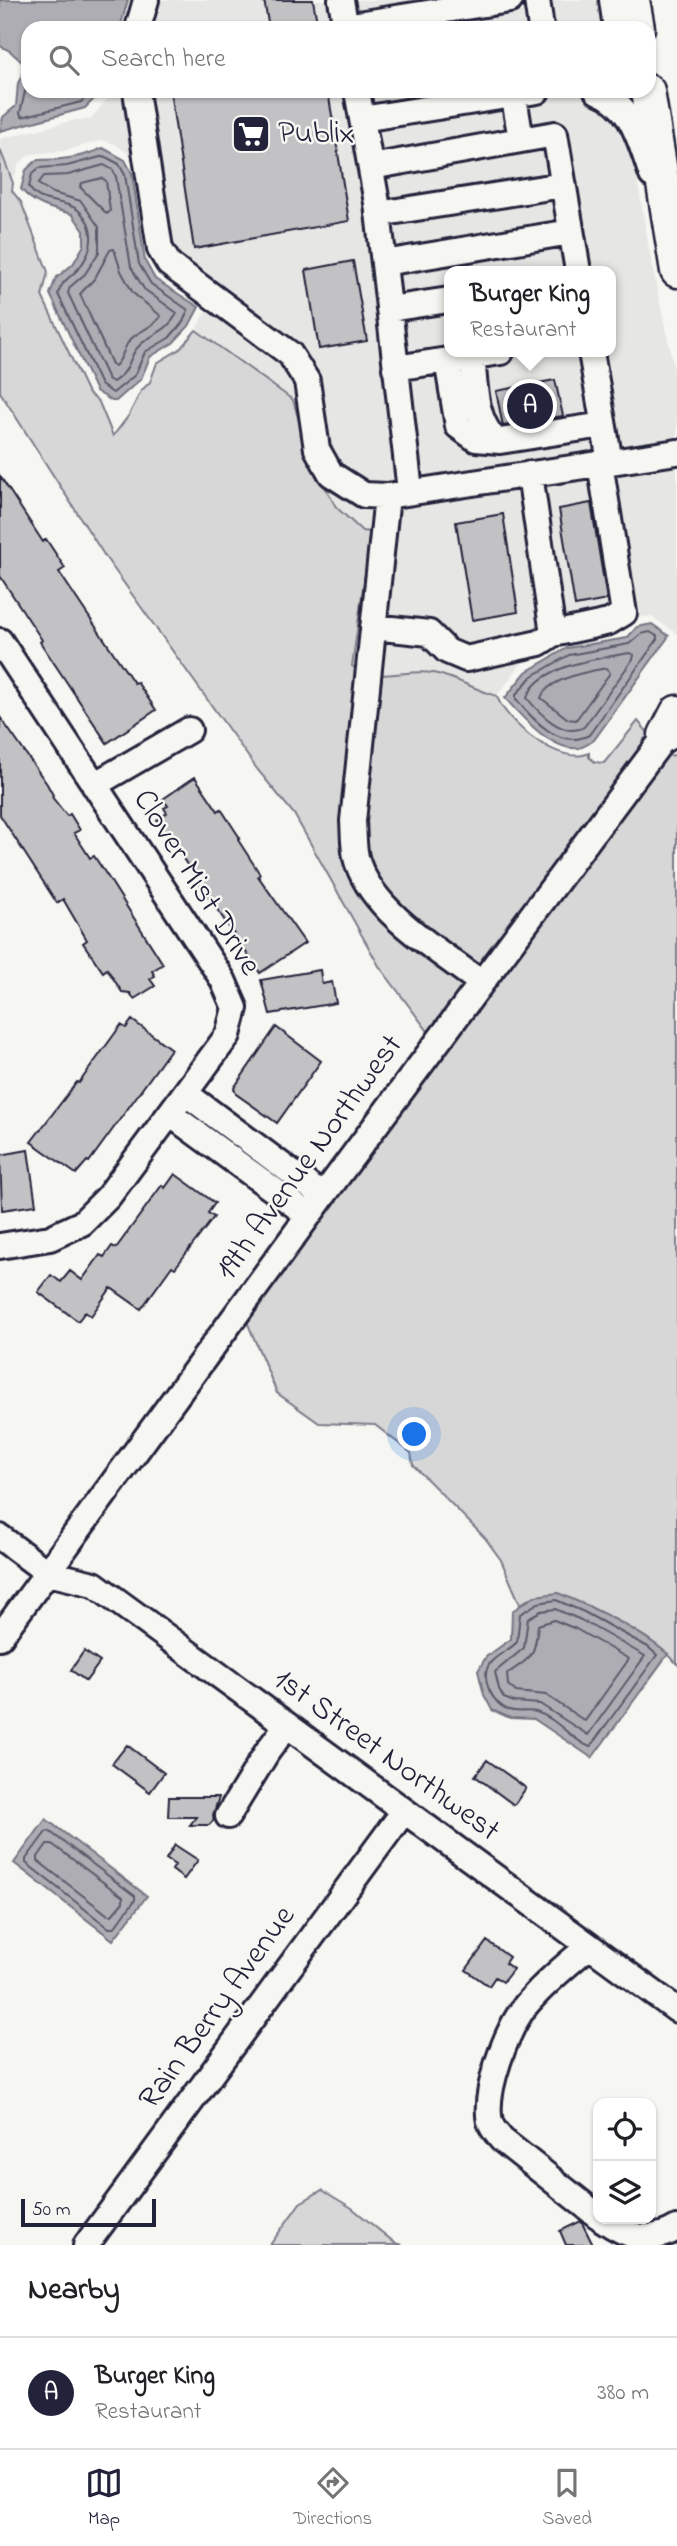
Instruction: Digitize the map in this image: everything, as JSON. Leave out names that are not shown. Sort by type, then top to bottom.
[{"type":"main road","points":[[634,0],[637,21]]},
{"type":"main road","points":[[649,98],[677,271]]},
{"type":"street","points":[[140,21],[146,0]]},
{"type":"street","points":[[341,0],[345,21]]},
{"type":"street","points":[[382,21],[510,0]]},
{"type":"street","points":[[537,0],[540,21]]},
{"type":"street","points":[[612,0],[615,21]]},
{"type":"street","points":[[137,98],[160,249],[169,264],[290,354],[307,381],[317,449],[331,474],[364,495],[398,494],[677,452]]},
{"type":"street","points":[[358,98],[378,214],[395,368],[398,494],[373,627],[353,821],[357,862],[370,888],[391,914],[481,983]]},
{"type":"street","points":[[362,119],[486,98]]},
{"type":"street","points":[[521,98],[521,140]]},
{"type":"street","points":[[612,98],[622,106],[635,128],[668,218]]},
{"type":"street","points":[[371,167],[555,134],[577,266]]},
{"type":"street","points":[[378,214],[564,186]]},
{"type":"street","points":[[384,263],[571,232]]},
{"type":"street","points":[[389,309],[444,301]]},
{"type":"street","points":[[395,368],[466,357]]},
{"type":"street","points":[[472,357],[478,408],[487,432],[495,440]]},
{"type":"street","points":[[373,627],[429,633],[447,651],[466,659],[539,643],[553,634],[610,622],[624,613],[605,463],[603,425],[592,357]]},
{"type":"street","points":[[447,360],[458,426],[476,439],[495,440],[603,425]]},
{"type":"street","points":[[530,474],[553,634]]},
{"type":"street","name":"Clover Mist Drive","points":[[0,640],[223,979],[235,1008],[228,1035],[108,1198],[82,1223],[50,1238],[0,1246]]},
{"type":"street","points":[[94,785],[189,730]]},
{"type":"street","name":"19th Avenue Northwest","points":[[0,1637],[316,1205],[671,731]]},
{"type":"street","points":[[185,1093],[262,1150],[316,1205]]},
{"type":"street","points":[[170,1114],[247,1170],[316,1205]]},
{"type":"street","points":[[247,1170],[262,1150]]},
{"type":"street","points":[[0,1537],[48,1573]]},
{"type":"street","name":"1st Street Northwest","points":[[48,1573],[94,1584],[677,2010]]},
{"type":"street","points":[[228,1816],[267,1752],[288,1725]]},
{"type":"street","name":"Rain Berry Avenue","points":[[86,2245],[404,1811]]},
{"type":"street","points":[[589,1946],[526,2005],[512,2026],[501,2052],[489,2110],[491,2125],[502,2140],[593,2212]]},
{"type":"street","points":[[609,2224],[638,2238],[656,2240],[677,2228]]},
{"type":"shaded area","points":[[137,0],[607,0],[611,21],[131,21]]},
{"type":"shaded area","points":[[108,98],[623,98],[652,265],[677,382],[677,634],[651,616],[632,619],[622,630],[564,640],[521,664],[497,696],[432,673],[379,676],[361,673],[351,666],[371,532],[362,532],[336,507],[308,452],[293,400],[196,330],[207,305],[162,273],[140,173],[133,157],[115,144],[102,140],[64,151],[30,154],[19,164],[15,176],[11,177],[0,149],[0,139],[75,120],[90,120]]},
{"type":"shaded area","points":[[0,149],[13,183],[12,191],[21,202],[48,272],[42,296],[88,393],[99,402],[113,436],[129,415],[141,391],[150,382],[157,363],[180,349],[196,330],[293,400],[308,452],[336,507],[362,531],[371,532],[352,666],[371,674],[423,672],[449,677],[497,696],[511,718],[536,740],[564,754],[577,756],[589,753],[589,757],[595,762],[604,763],[638,721],[651,736],[644,739],[646,743],[430,1034],[379,966],[294,814],[257,769],[106,558],[0,392]]},
{"type":"shaded area","points":[[677,754],[677,1664],[668,1654],[587,1605],[535,1596],[520,1604],[501,1560],[485,1538],[413,1465],[411,1453],[375,1425],[319,1423],[277,1393],[248,1324],[244,1321],[663,755]]},
{"type":"shaded area","points":[[322,2190],[352,2208],[395,2243],[402,2245],[270,2245],[300,2203]]},
{"type":"water","points":[[0,0],[128,0],[122,21],[21,21],[21,61],[0,46]]},
{"type":"water","points":[[21,78],[21,98],[95,98],[85,108],[0,131],[3,117],[16,106]]},
{"type":"water","points":[[103,148],[125,160],[132,173],[145,261],[155,279],[199,307],[189,326],[173,343],[150,357],[141,379],[116,401],[96,391],[50,294],[56,278],[73,264],[84,245],[84,231],[72,214],[38,203],[21,189],[26,170],[37,160],[71,158]]},
{"type":"water","points":[[652,624],[669,636],[594,740],[584,746],[568,747],[548,738],[528,723],[505,698],[526,672],[567,648],[627,638],[637,627]]},
{"type":"water","points":[[558,1593],[630,1627],[668,1654],[592,1758],[534,1719],[510,1718],[492,1710],[484,1695],[478,1671],[486,1657],[511,1639],[512,1611],[535,1596]]},
{"type":"water","points":[[46,1819],[147,1896],[113,1940],[14,1863]]},
{"type":"building","points":[[264,0],[313,0],[317,21],[268,21]]},
{"type":"building","points":[[171,98],[329,98],[349,221],[194,249]]},
{"type":"building","points":[[353,261],[367,341],[319,349],[306,270]]},
{"type":"building","points":[[555,380],[563,416],[503,426],[496,391]]},
{"type":"building","points":[[0,476],[43,542],[46,539],[65,568],[59,572],[85,611],[134,683],[137,682],[156,710],[107,743],[0,576]]},
{"type":"building","points":[[591,503],[607,600],[575,606],[559,509]]},
{"type":"building","points":[[503,514],[518,612],[472,620],[456,522]]},
{"type":"building","points":[[0,717],[47,784],[52,797],[67,816],[70,814],[80,830],[74,833],[90,858],[94,856],[163,964],[152,971],[155,976],[150,979],[155,986],[134,999],[130,993],[122,992],[107,969],[103,972],[83,943],[87,940],[63,899],[57,903],[0,815]]},
{"type":"building","points":[[195,777],[218,811],[221,809],[260,874],[258,876],[305,943],[260,973],[157,820],[167,813],[164,808],[168,806],[163,799]]},
{"type":"building","points":[[320,970],[322,984],[332,982],[336,1003],[270,1014],[261,980]]},
{"type":"building","points":[[132,1020],[171,1049],[89,1162],[76,1174],[31,1142],[121,1025],[126,1028]]},
{"type":"building","points":[[276,1027],[321,1061],[277,1123],[236,1094],[234,1088]]},
{"type":"building","points":[[28,1150],[36,1205],[2,1210],[0,1155]]},
{"type":"building","points":[[175,1174],[215,1203],[208,1213],[214,1217],[175,1268],[172,1266],[141,1309],[111,1288],[91,1316],[85,1312],[78,1321],[38,1292],[51,1275],[61,1282],[70,1271],[82,1280],[100,1255],[104,1257],[112,1246],[116,1248],[162,1185],[165,1188]]},
{"type":"building","points":[[84,1651],[100,1662],[86,1681],[71,1670]]},
{"type":"building","points":[[127,1745],[164,1773],[150,1792],[112,1764]]},
{"type":"building","points":[[487,1760],[526,1788],[514,1805],[475,1776]]},
{"type":"building","points":[[169,1797],[219,1797],[214,1820],[209,1825],[190,1825],[196,1817],[168,1817]]},
{"type":"building","points":[[175,1845],[198,1860],[184,1879],[172,1870],[175,1865],[166,1859]]},
{"type":"building","points":[[487,1941],[509,1957],[505,1963],[513,1969],[503,1982],[495,1977],[489,1986],[466,1970]]},
{"type":"building","points":[[581,2221],[593,2245],[566,2245],[560,2231]]},
{"type":"place","name":"Publix","points":[[251,134]]},
{"type":"place","name":"Burger King","points":[[530,406]]}]
